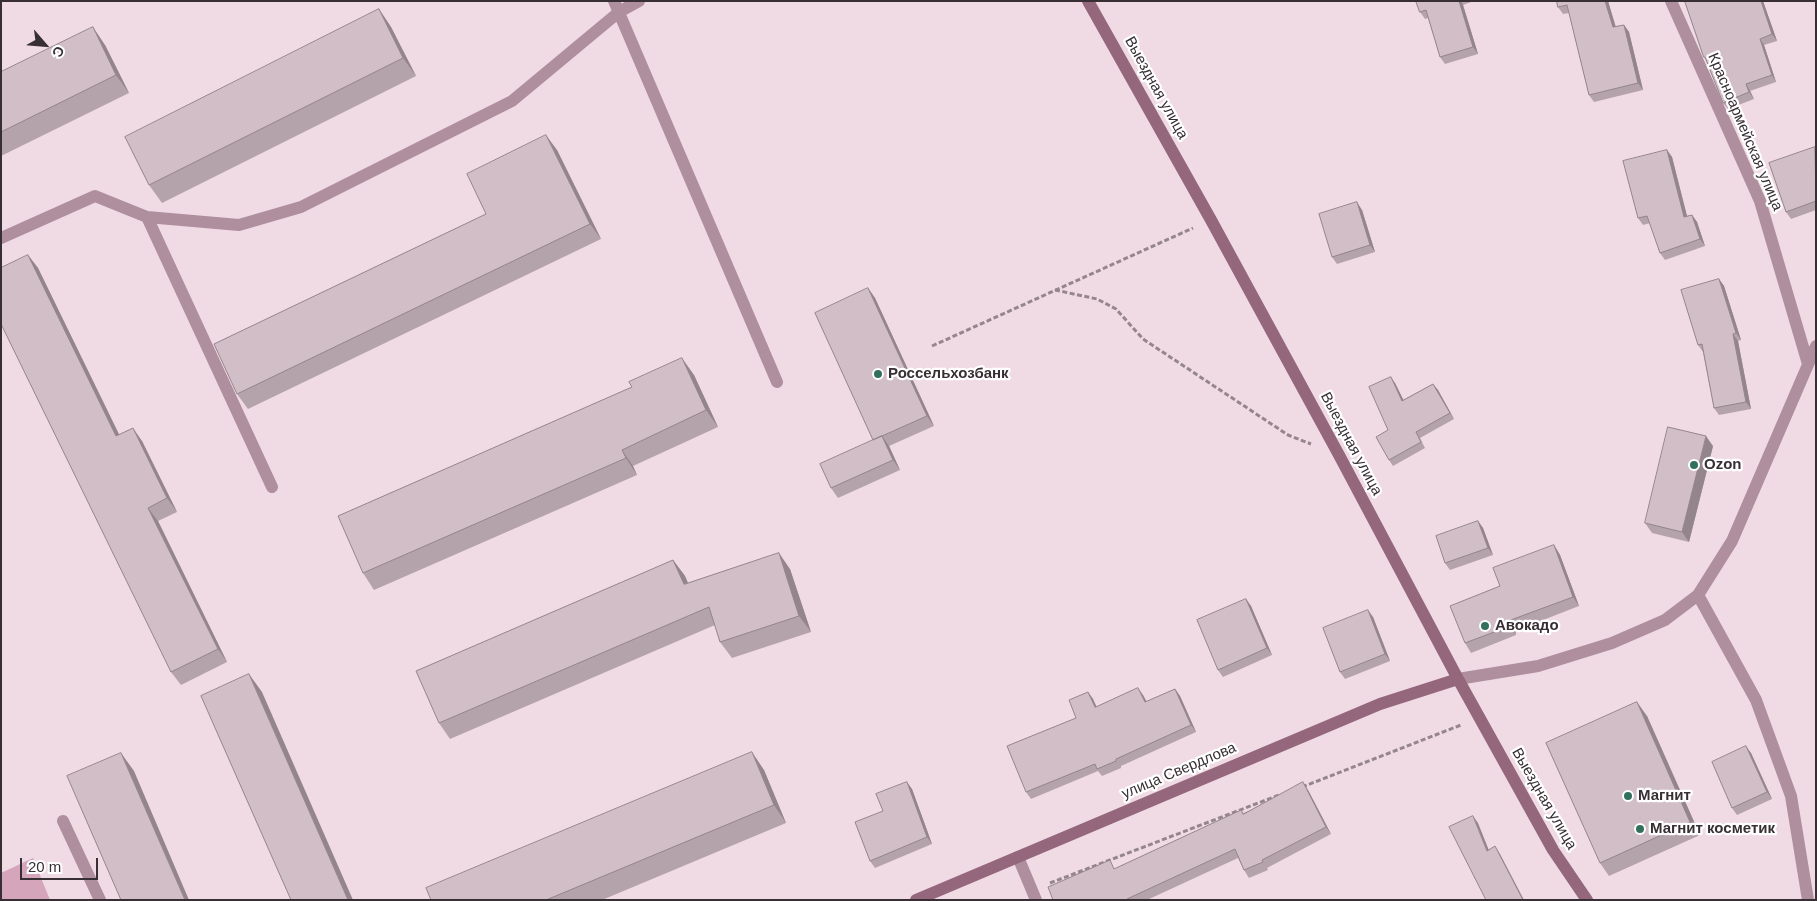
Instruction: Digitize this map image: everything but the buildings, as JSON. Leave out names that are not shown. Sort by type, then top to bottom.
[{"type":"street","points":[[1,238],[95,196],[147,218],[239,225],[301,206],[512,101],[616,7],[639,1]]},
{"type":"street","name":"Выездная улица","points":[[1088,1],[1211,220],[1553,850],[1587,900]]},
{"type":"street","name":"Красноармейская улица","points":[[1672,1],[1760,201],[1808,364]]},
{"type":"street","points":[[616,7],[777,382]]},
{"type":"street","points":[[147,218],[272,487]]},
{"type":"street","points":[[1458,678],[1538,666],[1612,643],[1664,620],[1698,595],[1732,541],[1816,346]]},
{"type":"street","points":[[1698,595],[1756,700],[1791,796],[1808,900]]},
{"type":"street","name":"улица Свердлова","points":[[916,900],[1380,704],[1458,678]]},
{"type":"street","points":[[63,821],[100,900]]},
{"type":"street","points":[[1018,856],[1035,895]]},
{"type":"path","points":[[932,346],[1211,220]]},
{"type":"path","points":[[1055,290],[1097,299],[1116,309],[1143,339],[1280,429],[1339,455]]},
{"type":"path","points":[[1294,790],[1480,718]]},
{"type":"path","points":[[1035,895],[1284,793]]},
{"type":"shaded area","points":[[33,858],[50,900],[1,900],[1,873]]},
{"type":"place","name":"Россельхозбанк","points":[[878,374]]},
{"type":"place","name":"Ozon","points":[[1694,465]]},
{"type":"place","name":"Авокадо","points":[[1485,626]]},
{"type":"place","name":"Магнит","points":[[1628,796]]},
{"type":"place","name":"Магнит косметик","points":[[1640,829]]}]
